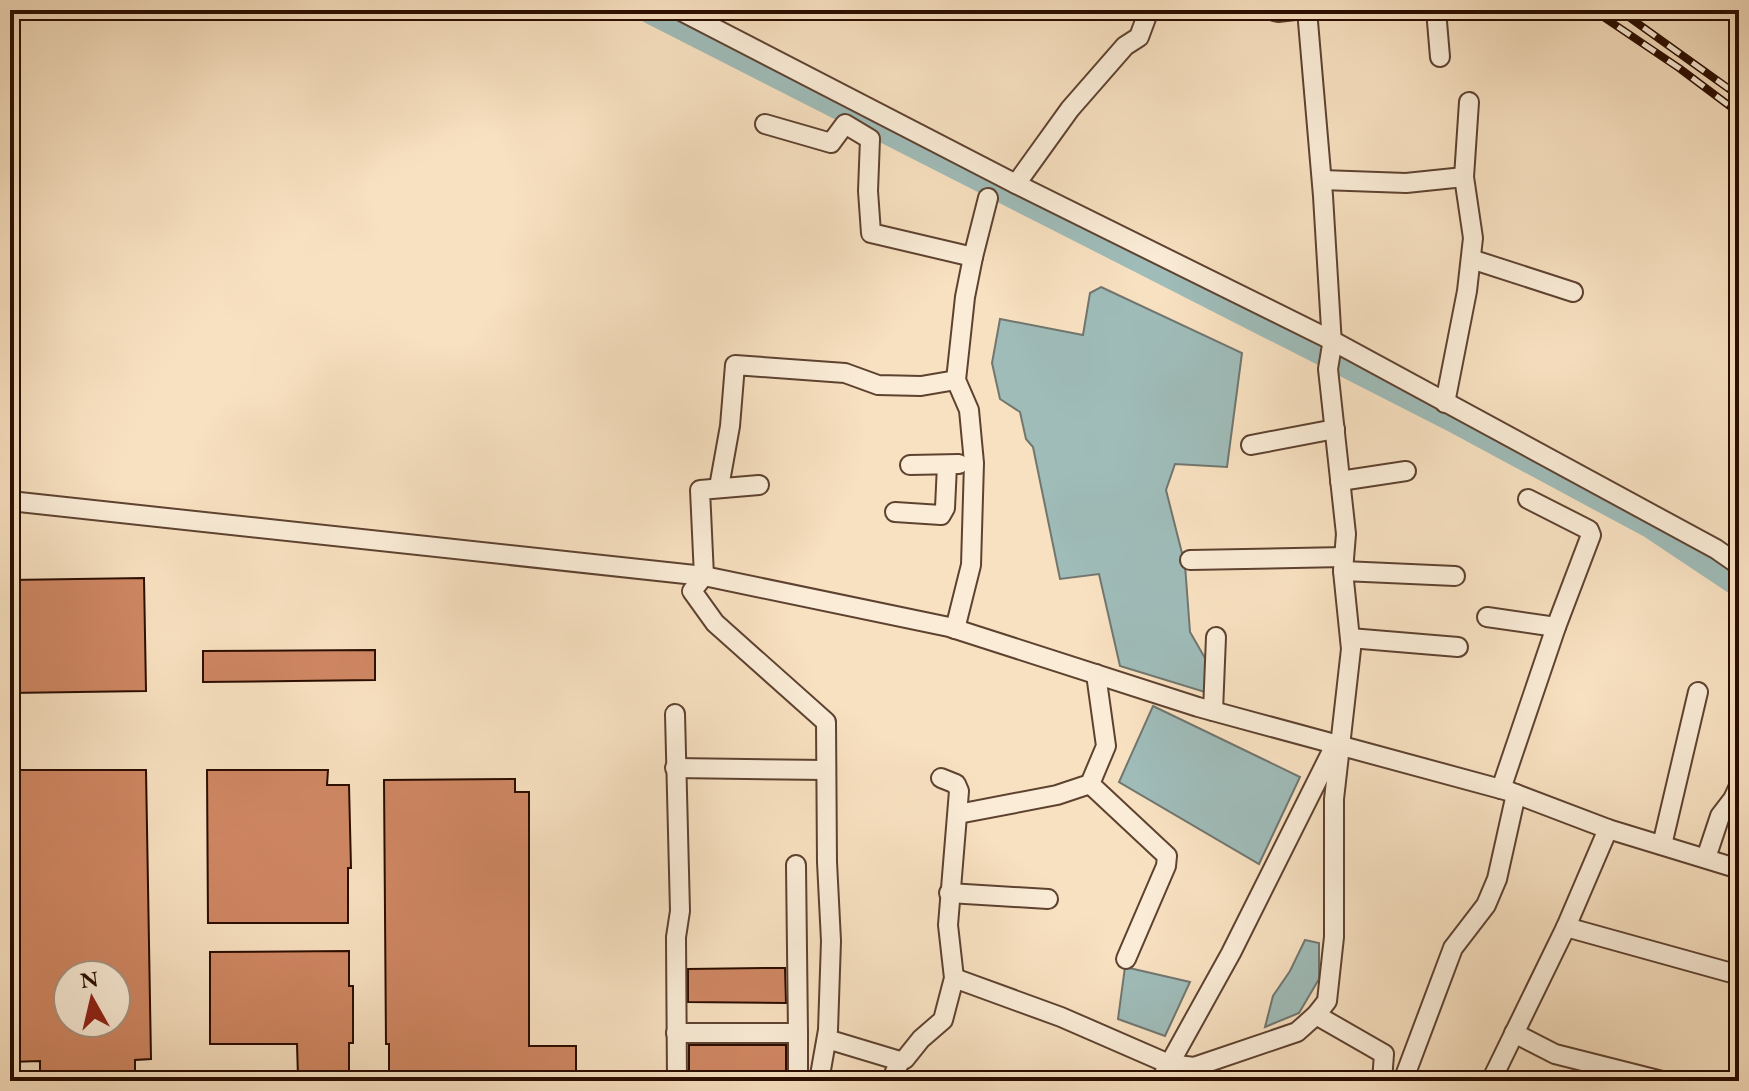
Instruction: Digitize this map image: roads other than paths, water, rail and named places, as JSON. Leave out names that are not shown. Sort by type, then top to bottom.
[{"type":"street","points":[[679,10],[1332,342],[1716,549],[1739,565]]},
{"type":"street","points":[[1016,184],[1070,109],[1125,46],[1139,37],[1149,10]]},
{"type":"street","points":[[1271,10],[1295,10]]},
{"type":"street","points":[[954,978],[1061,1017],[1165,1073],[1194,1067],[1297,1032],[1327,1001],[1334,937],[1334,799],[1351,649],[1343,564],[1346,534],[1328,369],[1332,342],[1307,10]]},
{"type":"street","points":[[1436,10],[1440,57]]},
{"type":"street","points":[[1445,403],[1473,238],[1464,177],[1469,102]]},
{"type":"street","points":[[765,124],[831,143],[845,124],[870,139],[868,191],[871,233],[973,257]]},
{"type":"street","points":[[1322,180],[1406,183],[1464,177]]},
{"type":"street","points":[[955,629],[971,565],[974,463],[969,410],[956,380],[965,297],[988,198]]},
{"type":"street","points":[[1471,259],[1573,292]]},
{"type":"street","points":[[719,487],[730,426],[735,365],[845,373],[878,385],[921,386],[956,380]]},
{"type":"street","points":[[1251,445],[1335,429]]},
{"type":"street","points":[[910,465],[974,463]]},
{"type":"street","points":[[895,512],[941,515],[945,508],[947,465]]},
{"type":"street","points":[[1340,481],[1406,471]]},
{"type":"street","points":[[759,485],[700,490],[704,576],[692,591],[715,623],[826,722],[831,941],[827,1039],[819,1081]]},
{"type":"street","points":[[1403,1081],[1453,948],[1486,905],[1497,879],[1509,791],[1556,627],[1591,535],[1589,530],[1528,499]]},
{"type":"street","points":[[10,501],[704,576],[955,629],[1213,711],[1509,791],[1608,829],[1739,869]]},
{"type":"street","points":[[1190,560],[1343,564],[1455,576]]},
{"type":"street","points":[[1487,617],[1556,627]]},
{"type":"street","points":[[1213,711],[1216,637]]},
{"type":"street","points":[[1350,638],[1458,647]]},
{"type":"street","points":[[958,814],[1057,795],[1090,784],[1106,746],[1096,674]]},
{"type":"street","points":[[1662,845],[1698,692]]},
{"type":"street","points":[[675,714],[680,911],[676,937],[677,1081]]},
{"type":"street","points":[[1165,1073],[1231,953],[1338,744]]},
{"type":"street","points":[[675,768],[826,770]]},
{"type":"street","points":[[891,1081],[900,1061],[943,1020],[954,978],[948,925],[959,791],[956,784],[941,778]]},
{"type":"street","points":[[1090,784],[1167,856],[1166,866],[1126,959]]},
{"type":"street","points":[[1706,858],[1720,816],[1739,786]]},
{"type":"street","points":[[1491,1081],[1566,927],[1608,829]]},
{"type":"street","points":[[796,865],[798,1081]]},
{"type":"street","points":[[949,893],[1048,899]]},
{"type":"street","points":[[1566,927],[1739,975]]},
{"type":"street","points":[[1316,1015],[1384,1054],[1382,1081]]},
{"type":"street","points":[[676,1033],[798,1033]]},
{"type":"street","points":[[1514,1033],[1598,1073],[1662,1081]]},
{"type":"street","points":[[827,1039],[900,1061]]},
{"type":"water","points":[[1101,287],[1242,353],[1227,467],[1175,464],[1166,490],[1185,565],[1190,632],[1209,665],[1208,693],[1120,666],[1099,574],[1060,579],[1033,447],[1026,439],[1020,412],[1000,399],[992,363],[1000,319],[1083,335],[1090,293]]},
{"type":"water","points":[[1153,706],[1300,777],[1259,864],[1119,782]]},
{"type":"water","points":[[1305,940],[1319,943],[1319,979],[1299,1013],[1265,1027],[1273,996]]},
{"type":"water","points":[[1125,967],[1190,982],[1165,1036],[1118,1019]]},
{"type":"waterway","points":[[651,10],[1451,417],[1652,525],[1739,583]]},
{"type":"waterway","points":[[1720,10],[1739,25]]},
{"type":"railway","points":[[1593,10],[1739,113]]},
{"type":"railway","points":[[1619,10],[1739,96]]}]
